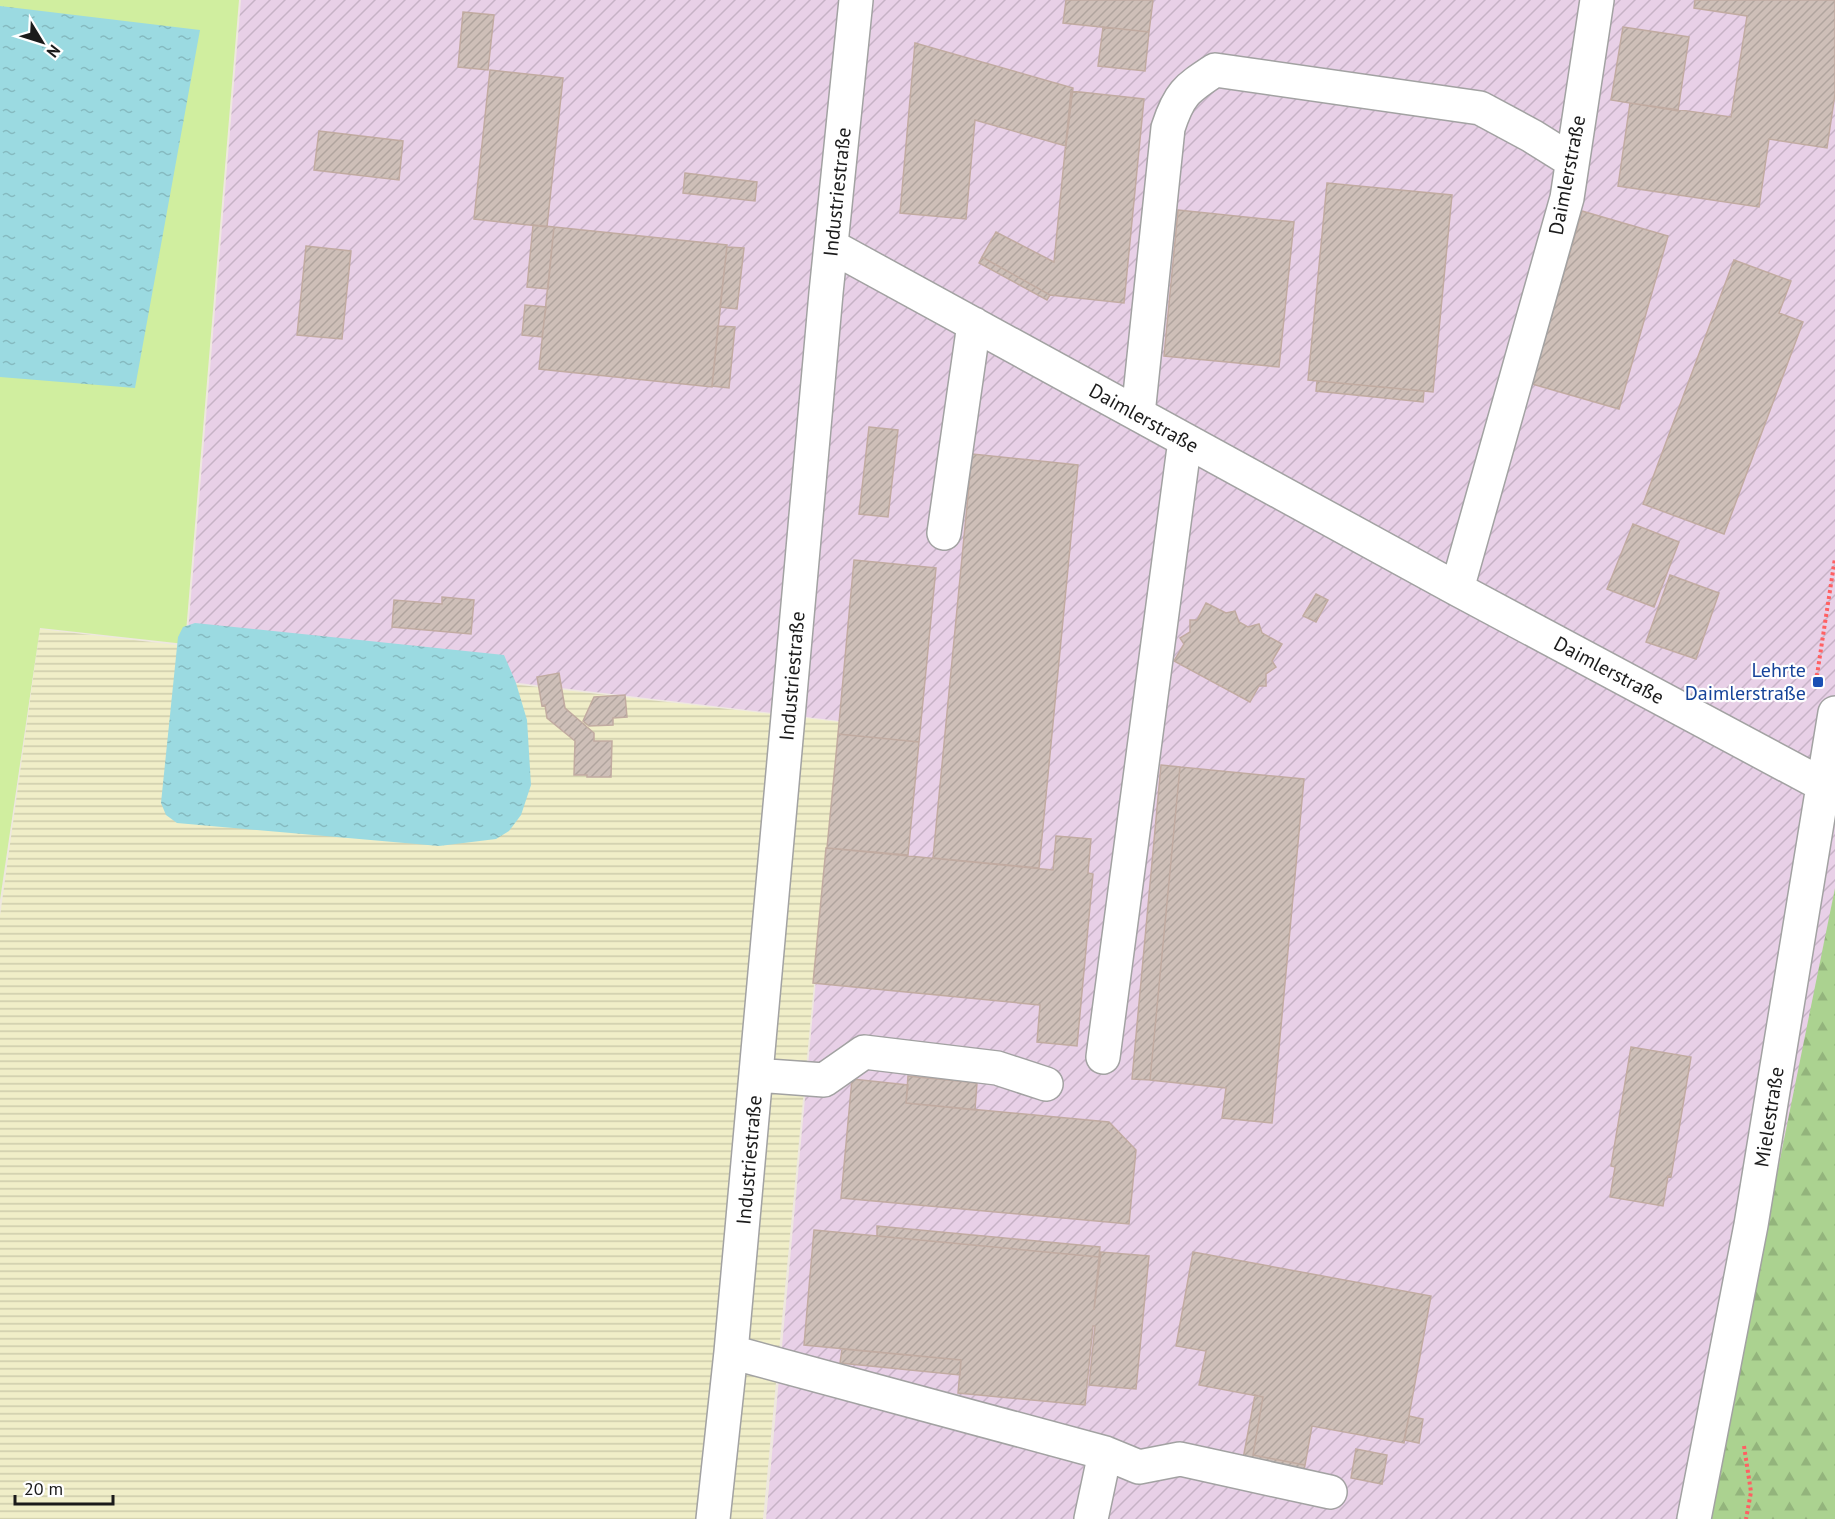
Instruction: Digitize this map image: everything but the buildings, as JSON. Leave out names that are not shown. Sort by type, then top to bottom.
[{"type":"street","name":"Industriestraße","points":[[713,1519],[731,1352],[831,246],[856,0]]},
{"type":"street","name":"Daimlerstraße","points":[[1457,589],[1567,198],[1597,0]]},
{"type":"street","points":[[1138,414],[1168,128],[1176,105],[1185,91],[1215,70],[1480,108],[1572,161]]},
{"type":"street","name":"Daimlerstraße","points":[[831,246],[1457,589],[1823,785]]},
{"type":"street","points":[[944,533],[974,324]]},
{"type":"street","points":[[1103,1057],[1185,440]]},
{"type":"street","name":"Mielestraße","points":[[1694,1519],[1751,1225],[1823,785],[1825,702]]},
{"type":"street","points":[[756,1075],[824,1080],[864,1053],[997,1068],[1046,1084]]},
{"type":"street","points":[[731,1352],[1105,1453],[1139,1467],[1180,1459],[1330,1492]]},
{"type":"street","points":[[1091,1519],[1105,1453]]},
{"type":"path","points":[[1825,702],[1835,558]]},
{"type":"shaded area","points":[[241,0],[1835,0],[1835,890],[1710,1519],[766,1519],[840,721],[187,644]]},
{"type":"shaded area","points":[[40,629],[839,722],[763,1519],[0,1519],[0,916]]},
{"type":"green space","points":[[0,0],[239,0],[185,644],[40,628],[0,900]]},
{"type":"green space","points":[[1835,888],[1835,1519],[1707,1519]]},
{"type":"water","points":[[0,6],[200,30],[135,388],[0,377]]},
{"type":"water","points":[[195,623],[504,655],[516,683],[527,720],[531,785],[521,815],[509,831],[496,839],[439,846],[177,823],[166,815],[161,803],[178,637],[183,627]]},
{"type":"place","name":"Lehrte Daimlerstraße","points":[[1818,682]]}]
